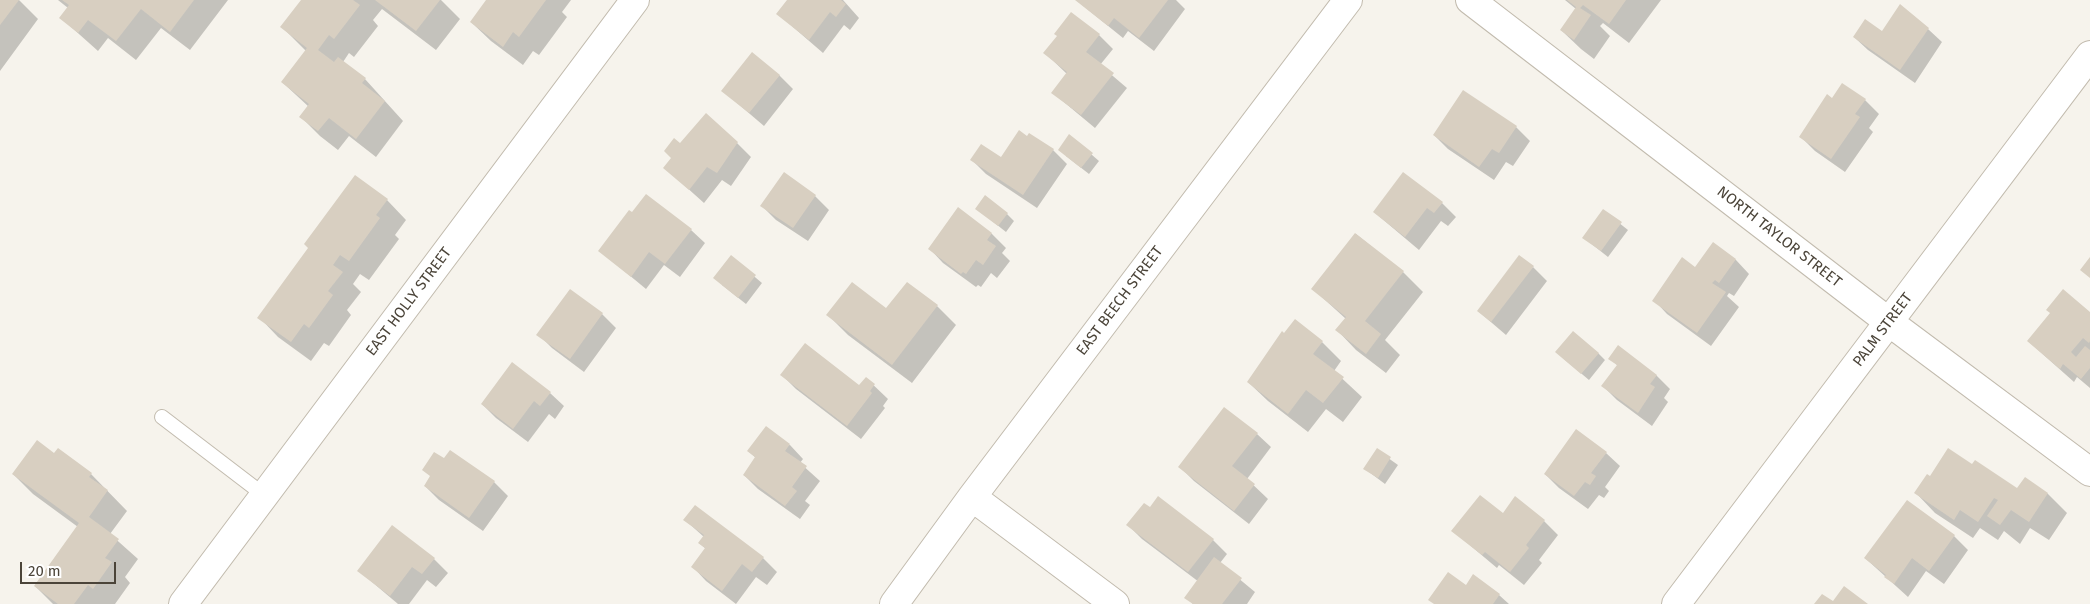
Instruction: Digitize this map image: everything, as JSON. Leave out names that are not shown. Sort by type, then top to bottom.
[{"type":"street","name":"EAST HOLLY STREET","points":[[183,604],[635,0]]},
{"type":"street","name":"EAST BEECH STREET","points":[[894,604],[972,497],[1348,0]]},
{"type":"street","name":"NORTH TAYLOR STREET","points":[[1470,0],[1889,322],[2090,472]]},
{"type":"street","name":"PALM STREET","points":[[1676,604],[2090,55]]},
{"type":"street","points":[[972,497],[1115,604]]},
{"type":"lane","points":[[162,418],[264,495]]},
{"type":"building","points":[[0,0],[19,0],[0,25]]},
{"type":"building","points":[[62,0],[194,0],[170,32],[141,9],[116,41],[88,20],[78,33],[59,18],[69,5]]},
{"type":"building","points":[[301,0],[353,0],[360,5],[334,39],[329,35],[318,50],[334,62],[338,57],[366,78],[362,83],[385,101],[356,139],[329,118],[318,131],[299,117],[309,104],[281,82],[307,48],[280,27]]},
{"type":"building","points":[[375,0],[440,0],[416,31]]},
{"type":"building","points":[[486,0],[546,0],[519,37],[513,32],[503,47],[470,22]]},
{"type":"building","points":[[787,0],[841,0],[846,4],[836,17],[830,12],[809,40],[776,14]]},
{"type":"building","points":[[1075,0],[1168,0],[1139,38],[1114,18],[1108,26]]},
{"type":"building","points":[[1567,0],[1626,0],[1609,24],[1583,5],[1580,8],[1591,15],[1574,40],[1560,30],[1576,7]]},
{"type":"building","points":[[1900,4],[1929,28],[1900,70],[1853,37],[1865,19],[1882,31]]},
{"type":"building","points":[[1071,12],[1100,34],[1086,52],[1114,73],[1081,115],[1051,93],[1067,72],[1043,53],[1057,36],[1054,34]]},
{"type":"building","points":[[752,52],[780,75],[749,113],[721,91]]},
{"type":"building","points":[[1842,83],[1866,99],[1855,114],[1860,117],[1831,159],[1799,137],[1827,94],[1832,98]]},
{"type":"building","points":[[1463,90],[1517,126],[1499,153],[1492,149],[1479,167],[1433,135]]},
{"type":"building","points":[[706,113],[738,142],[717,173],[707,167],[689,190],[663,168],[671,158],[664,151],[674,138],[680,143]]},
{"type":"building","points":[[1019,130],[1027,136],[1029,133],[1054,149],[1023,195],[970,160],[981,144],[1001,157]]},
{"type":"building","points":[[1069,134],[1093,153],[1081,168],[1058,150]]},
{"type":"building","points":[[784,172],[816,195],[793,228],[760,206]]},
{"type":"building","points":[[1403,172],[1443,202],[1434,213],[1427,208],[1405,237],[1373,212]]},
{"type":"building","points":[[355,175],[388,199],[376,215],[380,218],[349,261],[340,255],[333,265],[343,272],[328,291],[333,295],[309,328],[304,324],[291,342],[257,318],[308,248],[304,244]]},
{"type":"building","points":[[646,194],[692,229],[665,264],[649,252],[631,277],[598,251],[629,210],[632,212]]},
{"type":"building","points":[[985,195],[1008,213],[998,226],[975,209]]},
{"type":"building","points":[[958,207],[992,233],[987,240],[996,246],[983,265],[976,260],[966,274],[963,272],[961,274],[928,249]]},
{"type":"building","points":[[1603,209],[1622,222],[1601,251],[1582,238]]},
{"type":"building","points":[[1355,233],[1404,271],[1365,321],[1381,334],[1366,354],[1335,330],[1346,317],[1311,289]]},
{"type":"building","points":[[1713,242],[1736,259],[1719,283],[1715,280],[1712,283],[1726,292],[1697,333],[1652,301],[1682,257],[1695,267]]},
{"type":"building","points":[[731,255],[756,275],[738,298],[713,278]]},
{"type":"building","points":[[1519,255],[1534,266],[1491,322],[1477,311]]},
{"type":"building","points":[[2090,257],[2090,278],[2080,270]]},
{"type":"building","points":[[852,282],[886,308],[907,282],[938,305],[892,365],[826,315]]},
{"type":"building","points":[[570,289],[603,313],[570,359],[536,335]]},
{"type":"building","points":[[2063,289],[2090,312],[2090,341],[2089,343],[2083,338],[2071,352],[2076,357],[2085,346],[2090,350],[2090,368],[2081,379],[2063,364],[2060,369],[2027,341],[2050,313],[2046,310]]},
{"type":"building","points":[[1295,319],[1323,341],[1313,354],[1344,377],[1323,403],[1306,390],[1288,414],[1247,382],[1282,331],[1284,333]]},
{"type":"building","points":[[1573,331],[1599,353],[1581,374],[1555,352]]},
{"type":"building","points":[[805,343],[859,385],[866,377],[875,384],[870,391],[872,393],[847,426],[780,375]]},
{"type":"building","points":[[1618,345],[1657,375],[1650,384],[1655,387],[1638,413],[1601,386],[1617,365],[1608,359]]},
{"type":"building","points":[[512,362],[551,392],[540,406],[534,401],[513,429],[481,404]]},
{"type":"building","points":[[1224,407],[1258,433],[1232,466],[1255,484],[1234,511],[1178,467]]},
{"type":"building","points":[[766,426],[790,444],[785,451],[807,466],[792,487],[797,491],[785,506],[743,475],[755,457],[747,451]]},
{"type":"building","points":[[1576,429],[1607,452],[1591,473],[1596,476],[1590,485],[1585,482],[1574,496],[1544,474]]},
{"type":"building","points":[[37,440],[54,453],[58,448],[92,473],[89,477],[108,490],[89,517],[119,539],[105,558],[112,562],[93,589],[88,585],[74,604],[58,604],[34,586],[79,523],[12,474]]},
{"type":"building","points":[[1377,448],[1391,457],[1378,478],[1363,469]]},
{"type":"building","points":[[1948,448],[1972,464],[1975,460],[2017,488],[2025,477],[2048,493],[2029,522],[2011,510],[2000,525],[1987,516],[1998,500],[1994,498],[1978,522],[1960,510],[1954,520],[1914,493],[1927,474],[1930,476]]},
{"type":"building","points":[[450,450],[495,481],[469,518],[424,486],[430,476],[422,470],[434,452],[444,458]]},
{"type":"building","points":[[1480,495],[1503,513],[1515,496],[1545,520],[1526,545],[1529,548],[1510,572],[1485,552],[1482,555],[1451,531]]},
{"type":"building","points":[[1158,496],[1214,539],[1188,572],[1126,525],[1144,503],[1150,507]]},
{"type":"building","points":[[1907,500],[1955,535],[1929,571],[1912,558],[1894,584],[1884,577],[1886,575],[1864,558]]},
{"type":"building","points":[[695,505],[764,557],[752,572],[742,564],[722,591],[691,567],[705,548],[698,543],[704,535],[683,520]]},
{"type":"building","points":[[392,525],[435,558],[422,574],[412,567],[390,596],[357,571]]},
{"type":"building","points":[[1214,557],[1242,578],[1222,604],[1193,604],[1184,598]]},
{"type":"building","points":[[1448,572],[1466,585],[1473,574],[1500,594],[1493,604],[1434,604],[1428,600]]},
{"type":"building","points":[[1844,586],[1868,604],[1814,604],[1822,594],[1833,601]]}]
